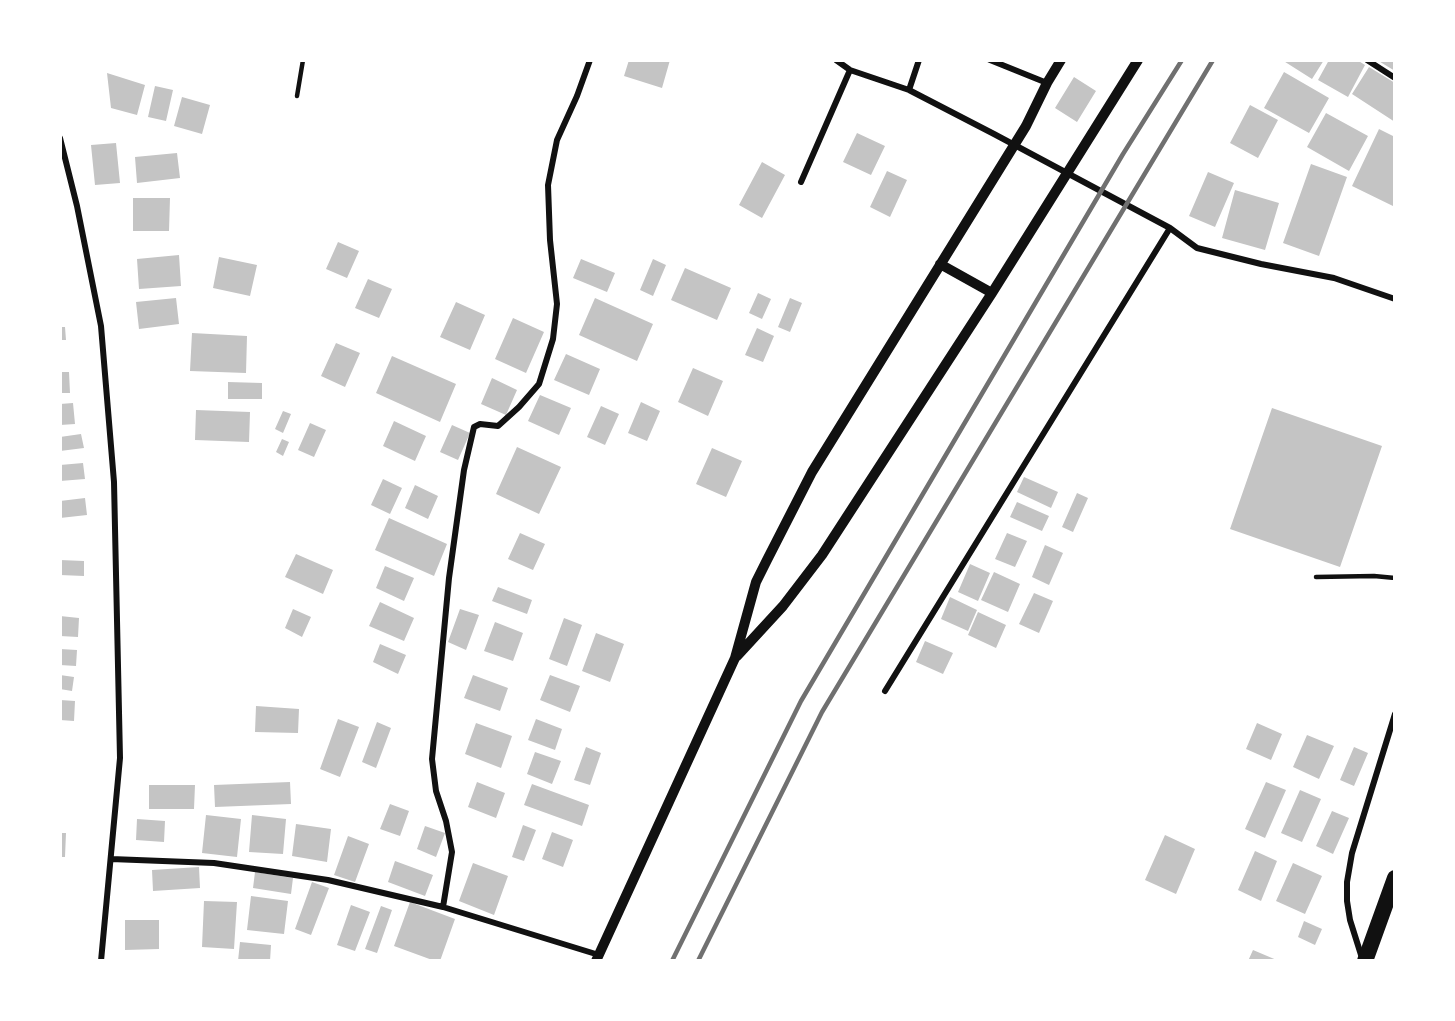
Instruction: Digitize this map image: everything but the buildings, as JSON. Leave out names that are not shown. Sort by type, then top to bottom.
[{"type":"highway","points":[[1364,961],[1395,878]]},
{"type":"street","points":[[442,907],[452,852],[446,821],[436,791],[432,759],[448,589],[464,470],[474,427],[480,424],[498,426],[519,407],[539,384],[553,339],[557,304],[550,240],[548,185],[557,141],[590,60]]},
{"type":"street","points":[[836,60],[850,70],[909,90],[1170,228],[1197,248],[1261,264],[1334,278],[1395,299]]},
{"type":"street","points":[[909,90],[919,60]]},
{"type":"street","points":[[990,60],[1047,83]]},
{"type":"street","points":[[111,859],[214,862],[328,880],[442,907],[597,958],[735,658],[756,582],[812,472],[1026,126],[1061,60]]},
{"type":"street","points":[[735,658],[783,606],[822,555],[992,293],[1138,60]]},
{"type":"street","points":[[1367,60],[1395,78]]},
{"type":"street","points":[[801,182],[850,70]]},
{"type":"street","points":[[60,138],[77,206],[100,326],[114,482],[120,758],[101,961]]},
{"type":"street","points":[[885,691],[1170,228]]},
{"type":"street","points":[[940,264],[992,293]]},
{"type":"street","points":[[1364,961],[1350,920],[1347,882],[1352,853],[1395,714]]},
{"type":"lane","points":[[297,96],[303,60]]},
{"type":"lane","points":[[1316,577],[1395,578]]},
{"type":"railway","points":[[672,961],[801,701],[1123,154],[1182,60]]},
{"type":"railway","points":[[698,961],[822,712],[1213,60]]}]
